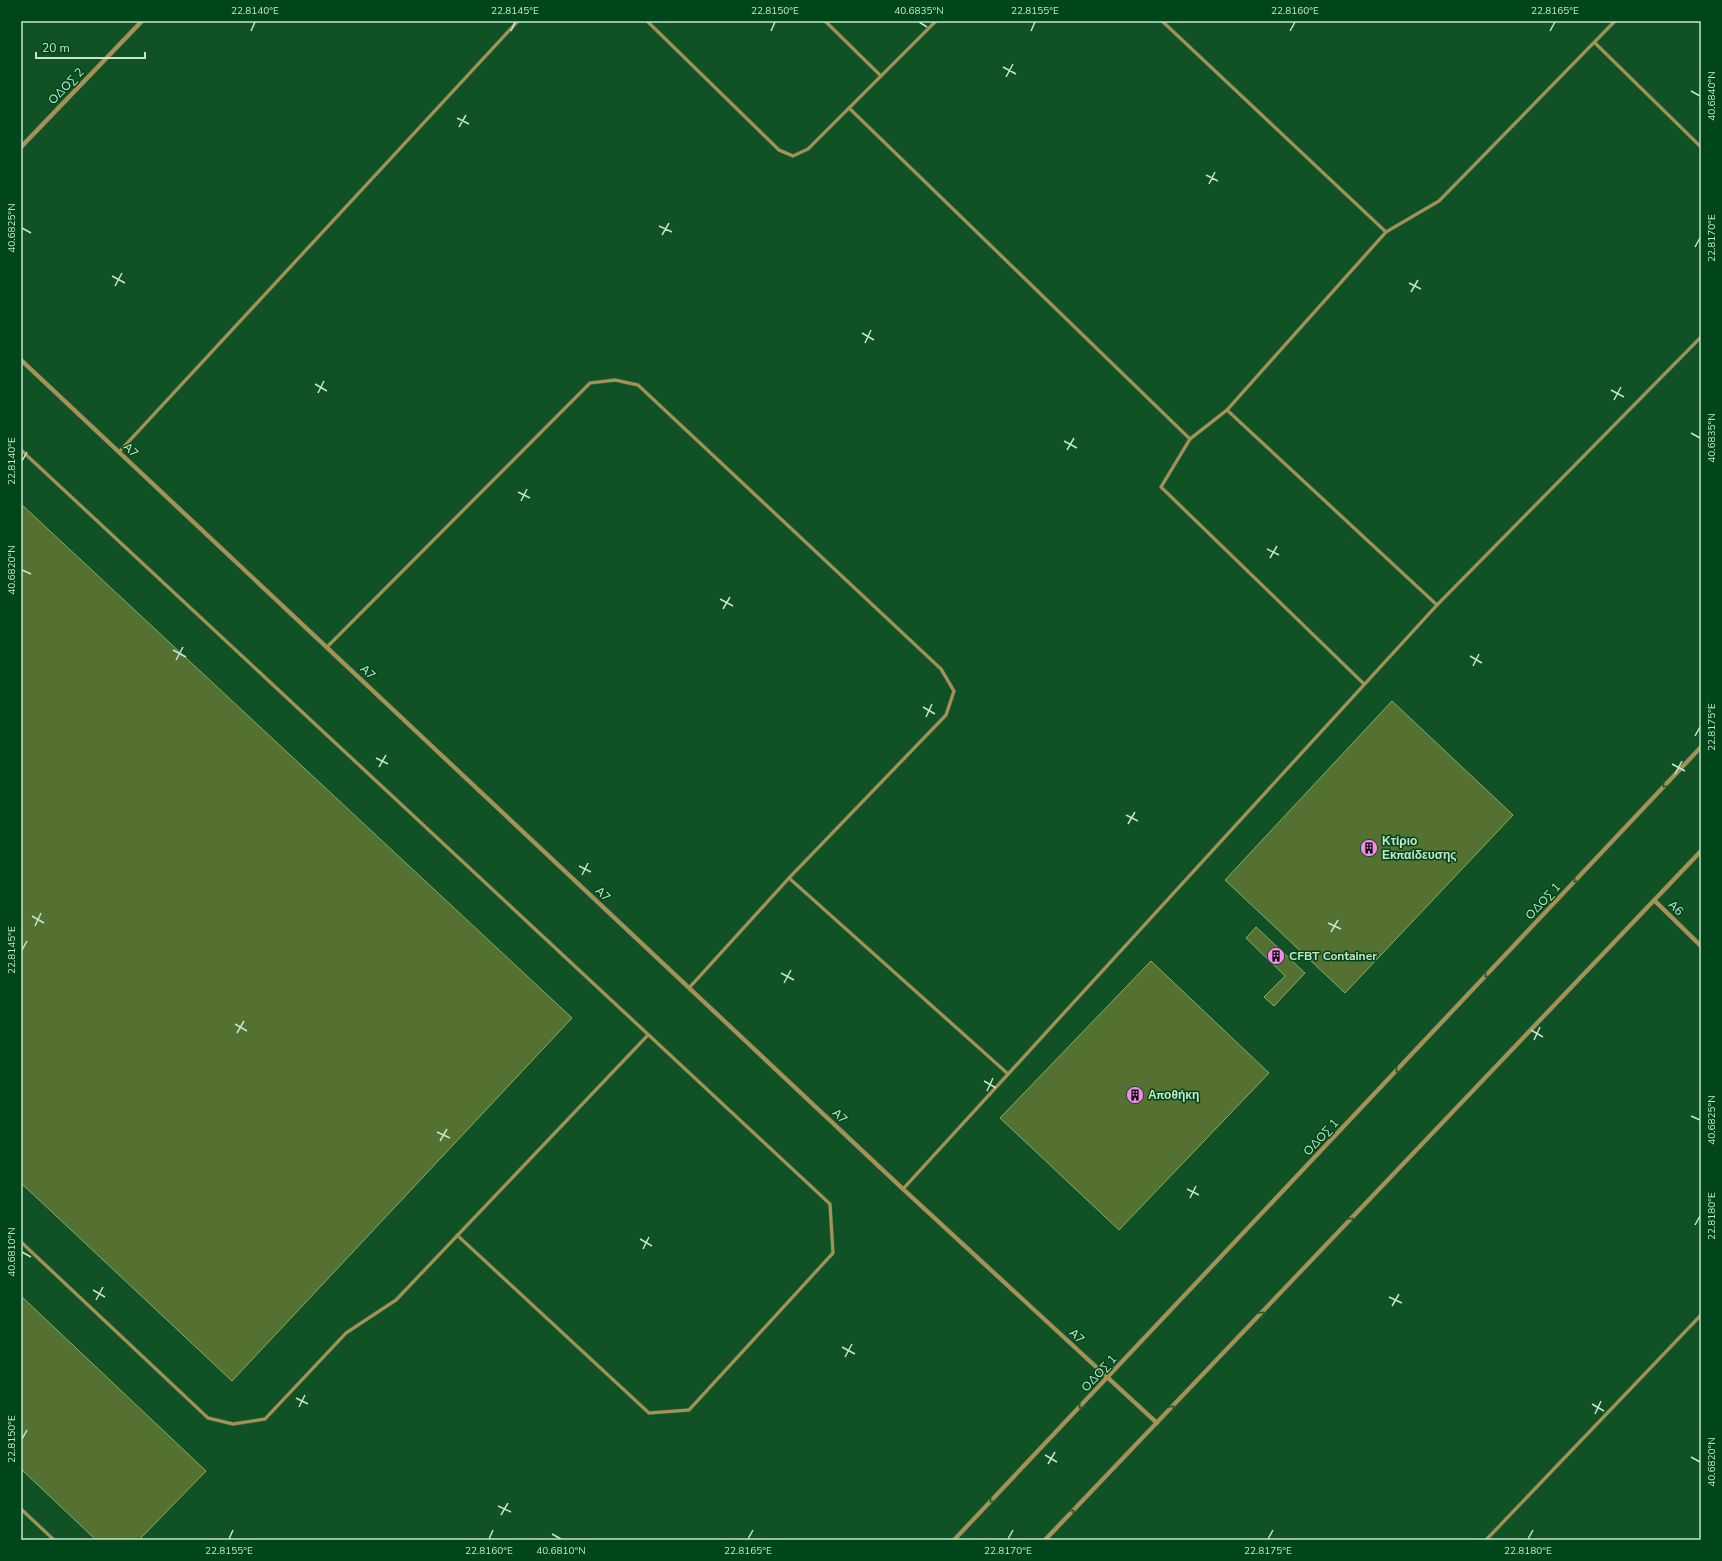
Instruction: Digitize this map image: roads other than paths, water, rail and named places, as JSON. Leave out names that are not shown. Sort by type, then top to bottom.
[{"type":"street","name":"ΟΔΟΣ 2","points":[[21,147],[142,21]]},
{"type":"street","name":"Α7","points":[[21,360],[903,1189],[1157,1423]]},
{"type":"street","name":"ΟΔΟΣ 1","points":[[954,1540],[1701,747]]},
{"type":"street","points":[[1045,1540],[1701,851]]},
{"type":"street","name":"Α6","points":[[1655,901],[1701,946]]},
{"type":"lane","points":[[119,452],[518,21]]},
{"type":"lane","points":[[647,21],[779,150],[793,156],[808,149],[936,21]]},
{"type":"lane","points":[[825,21],[881,76]]},
{"type":"lane","points":[[1162,21],[1386,232]]},
{"type":"lane","points":[[1364,684],[1160,487],[1190,439],[1227,410],[1386,232],[1439,201],[1615,21]]},
{"type":"lane","points":[[1595,43],[1701,147]]},
{"type":"lane","points":[[849,108],[1190,439]]},
{"type":"lane","points":[[903,1189],[1007,1073],[1437,605],[1701,337]]},
{"type":"lane","points":[[327,647],[590,383],[615,380],[638,386],[940,669],[954,692],[946,715],[789,878],[689,988]]},
{"type":"lane","points":[[1227,410],[1437,605]]},
{"type":"lane","points":[[21,450],[830,1204],[833,1253],[689,1410],[649,1413],[458,1235]]},
{"type":"lane","points":[[789,878],[1007,1073]]},
{"type":"lane","points":[[21,1242],[208,1418],[234,1424],[265,1418],[346,1333],[396,1300],[648,1035]]},
{"type":"lane","points":[[1486,1540],[1701,1315]]},
{"type":"lane","points":[[21,1508],[54,1540]]},
{"type":"place","name":"Κτίριο Εκπαίδευσης","points":[[1369,848]]},
{"type":"place","name":"CFBT Container","points":[[1276,956]]},
{"type":"place","name":"Αποθήκη","points":[[1135,1095]]}]
